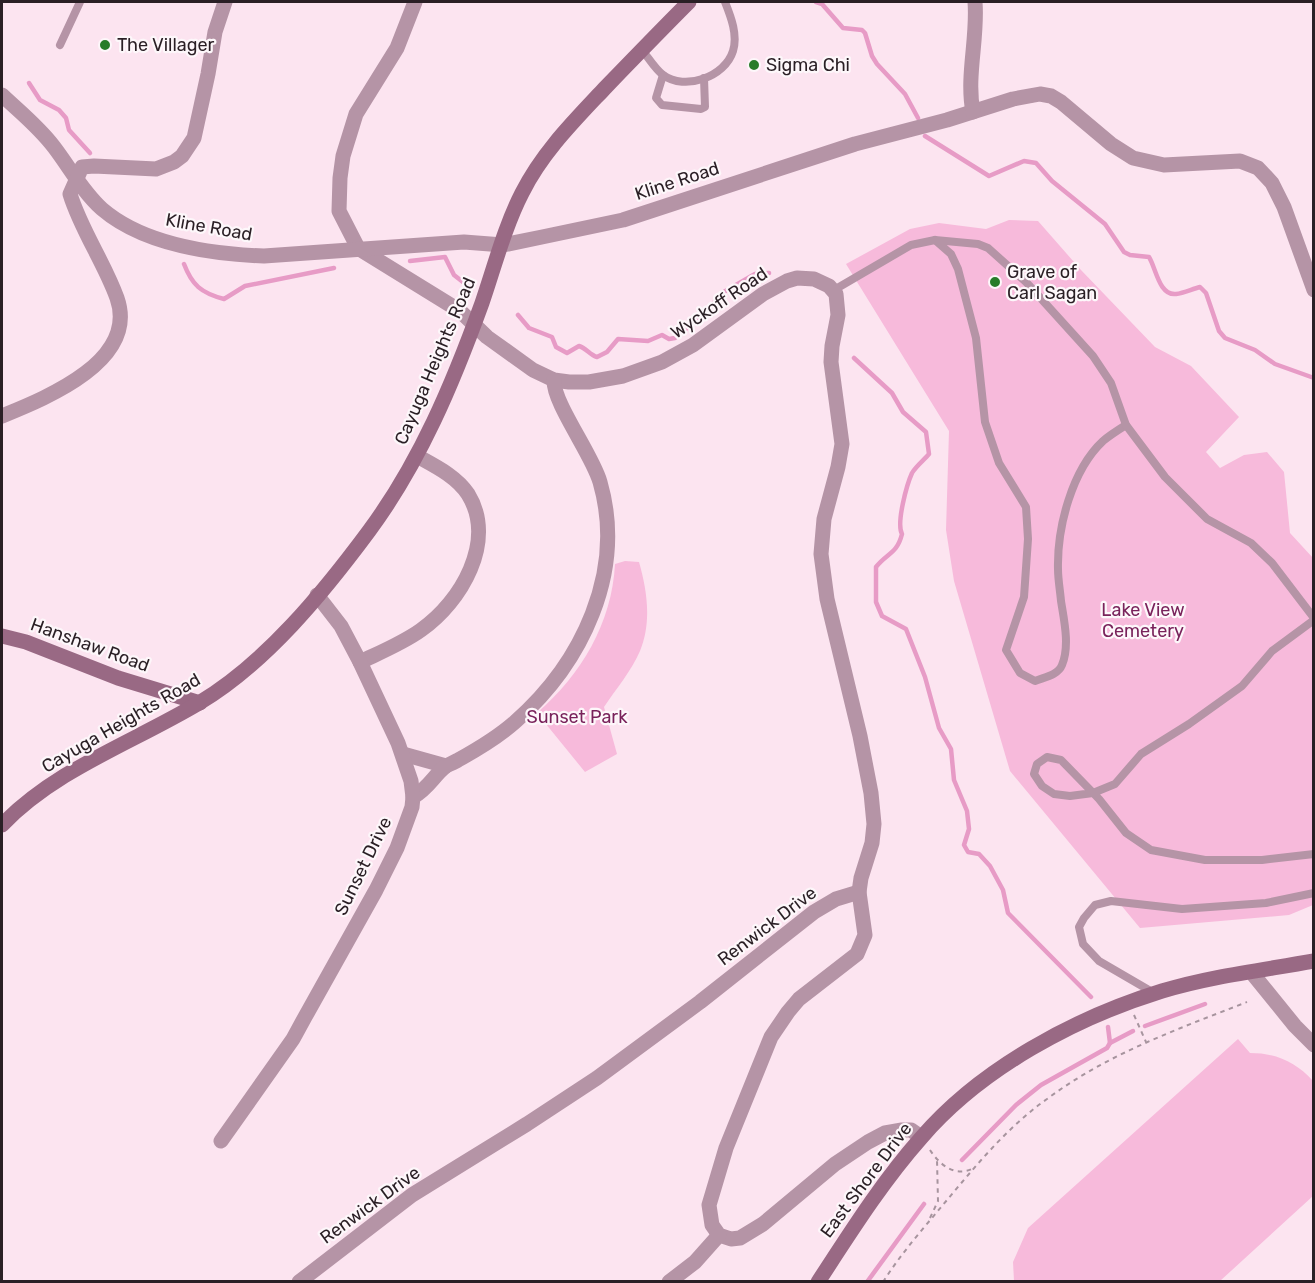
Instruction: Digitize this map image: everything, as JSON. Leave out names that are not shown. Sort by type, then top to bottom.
[{"type":"street","points":[[2,416],[32,404],[97,365],[111,349],[117,337],[120,318],[117,299],[70,194],[82,167],[156,170],[182,156],[194,138],[215,32],[225,2]]},
{"type":"street","points":[[358,248],[339,211],[343,156],[356,114],[397,48],[415,2]]},
{"type":"street","name":"Cayuga Heights Road","points":[[2,825],[56,780],[200,703],[244,672],[317,595],[370,530],[417,456],[445,397],[521,195],[550,148],[689,2]]},
{"type":"street","points":[[973,112],[970,85],[975,45],[975,2]]},
{"type":"street","name":"Kline Road","points":[[2,95],[44,134],[100,207],[117,221],[141,233],[193,248],[233,255],[264,256],[464,242],[503,245],[623,220],[844,148],[1029,95],[1051,96],[1111,144],[1133,158],[1164,165],[1240,161],[1258,168],[1272,183],[1284,207],[1314,290]]},
{"type":"street","name":"Wyckoff Road","points":[[358,248],[460,311],[487,337],[533,370],[554,380],[579,382],[606,380],[662,362],[711,333],[768,291],[792,279],[814,279],[834,290]]},
{"type":"street","points":[[834,290],[839,306],[831,362],[842,444],[824,519],[821,554],[827,599],[872,793],[874,824],[872,843],[859,892],[865,935],[862,946],[850,961],[799,999],[771,1037],[726,1148],[709,1205],[712,1225],[719,1234],[731,1239],[740,1238],[751,1233],[835,1164],[885,1133],[911,1130],[924,1141]]},
{"type":"street","points":[[413,797],[425,789],[446,766],[499,734],[514,722],[546,690],[582,639],[597,599],[607,558],[608,526],[605,501],[592,460],[556,395],[554,380]]},
{"type":"street","points":[[360,662],[397,644],[432,621],[467,579],[474,564],[477,549],[476,515],[467,493],[452,476],[417,456]]},
{"type":"street","name":"Sunset Drive","points":[[221,1141],[293,1039],[397,848],[407,823],[413,797],[403,754],[360,662],[336,618],[317,595]]},
{"type":"street","name":"Hanshaw Road","points":[[2,636],[26,642],[118,678],[200,703]]},
{"type":"street","points":[[403,754],[446,766]]},
{"type":"street","name":"Renwick Drive","points":[[299,1281],[412,1195],[597,1078],[700,1002],[813,912],[836,899],[859,892]]},
{"type":"street","name":"East Shore Drive","points":[[818,1281],[895,1170],[924,1141],[950,1108],[1012,1061],[1071,1027],[1109,1010],[1156,994],[1314,961]]},
{"type":"street","points":[[1252,973],[1295,1026],[1314,1045]]},
{"type":"street","points":[[669,1281],[694,1262],[719,1234]]},
{"type":"lane","points":[[60,45],[80,2]]},
{"type":"lane","points":[[642,50],[663,75],[676,80],[694,81],[711,77],[725,66],[733,51],[735,34],[725,2]]},
{"type":"lane","points":[[663,75],[656,98],[658,102],[662,105],[700,109],[705,106],[704,78]]},
{"type":"lane","points":[[935,240],[951,254],[958,269],[975,338],[988,432],[999,463],[1026,507],[1028,539],[1024,597],[1006,650],[1020,673],[1035,681],[1057,673],[1063,664],[1066,641],[1058,567],[1063,525],[1072,487],[1091,455],[1104,441],[1126,425]]},
{"type":"lane","points":[[834,290],[911,245],[935,240],[978,244],[988,248],[1026,282],[1093,356],[1111,383],[1126,425],[1165,477],[1207,519],[1251,543],[1272,563],[1314,619],[1272,651],[1242,686],[1189,724],[1141,754],[1115,784],[1093,793],[1070,796],[1054,794],[1042,786],[1034,774],[1037,764],[1047,757],[1060,760],[1093,793],[1126,834],[1151,850],[1205,860],[1262,860],[1314,854]]},
{"type":"lane","points":[[1156,994],[1099,961],[1083,944],[1079,927],[1095,904],[1111,901],[1182,909],[1266,903],[1314,893]]},
{"type":"path","points":[[883,1281],[928,1222],[975,1168],[1021,1119],[1047,1098],[1108,1061],[1146,1042],[1247,1002]]},
{"type":"path","points":[[1133,1013],[1146,1042]]},
{"type":"path","points":[[924,1141],[942,1166],[968,1171],[975,1168]]},
{"type":"path","points":[[928,1222],[938,1201],[937,1160]]},
{"type":"green space","name":"Lake View Cemetery","points":[[1009,220],[1038,221],[1081,270],[1155,347],[1191,366],[1239,417],[1206,452],[1220,468],[1244,455],[1267,452],[1284,472],[1290,533],[1313,558],[1313,905],[1289,915],[1140,928],[1010,771],[954,581],[946,530],[949,431],[846,264],[910,229],[939,223],[986,229]]},
{"type":"green space","name":"Sunset Park","points":[[625,561],[639,562],[647,606],[644,640],[637,658],[604,707],[617,754],[585,772],[537,713],[567,682],[591,646],[608,607],[615,564]]},
{"type":"green space","points":[[1238,1039],[1250,1053],[1285,1060],[1300,1069],[1313,1081],[1313,1196],[1220,1281],[1014,1281],[1013,1262],[1028,1228]]},
{"type":"waterway","points":[[816,2],[822,4],[843,28],[862,30],[865,33],[872,56],[905,94],[918,118]]},
{"type":"waterway","points":[[29,83],[40,100],[59,110],[66,118],[69,130],[90,153]]},
{"type":"waterway","points":[[925,136],[989,176],[1024,161],[1036,163],[1052,181],[1105,224],[1124,252],[1149,257],[1166,291],[1176,294],[1200,287],[1206,293],[1219,331],[1225,338],[1255,350],[1275,364],[1314,378]]},
{"type":"waterway","points":[[410,261],[445,257],[454,275],[468,286]]},
{"type":"waterway","points":[[184,264],[198,287],[224,299],[245,286],[334,268]]},
{"type":"waterway","points":[[518,315],[529,328],[552,337],[556,347],[567,353],[579,346],[597,357],[607,352],[618,339],[648,341],[662,335],[669,339],[675,338],[707,311],[722,293],[755,274],[769,273]]},
{"type":"waterway","points":[[854,358],[892,393],[903,412],[926,432],[929,454],[914,470],[910,478],[901,513],[900,541],[876,567],[876,602],[882,616],[906,629],[925,677],[939,728],[951,749],[954,780],[967,811],[969,829],[964,845],[968,852],[979,854],[990,866],[1003,890],[1008,913],[1091,997]]},
{"type":"waterway","points":[[1145,1026],[1205,1004]]},
{"type":"waterway","points":[[962,1160],[1016,1105],[1041,1085],[1107,1048],[1110,1043],[1108,1027]]},
{"type":"waterway","points":[[1110,1043],[1133,1031]]},
{"type":"waterway","points":[[867,1282],[924,1204]]},
{"type":"place","name":"The Villager","points":[[105,45]]},
{"type":"place","name":"Sigma Chi","points":[[754,65]]},
{"type":"place","name":"Grave of Carl Sagan","points":[[995,282]]}]
